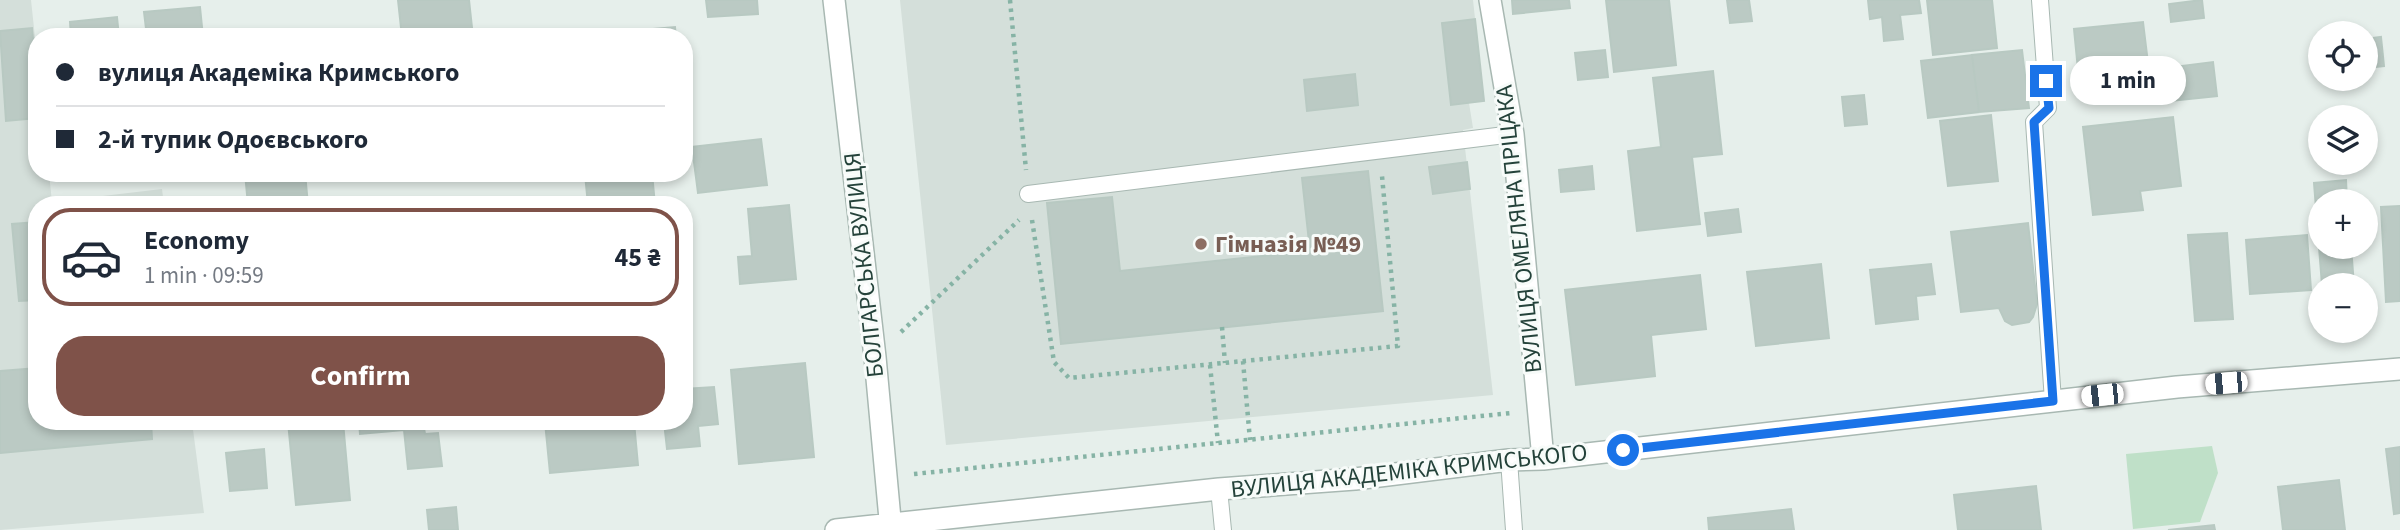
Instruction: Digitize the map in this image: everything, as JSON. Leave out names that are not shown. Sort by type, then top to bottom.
[{"type":"street","name":"БОЛГАРСЬКА ВУЛИЦЯ","points":[[834,0],[875,357],[890,527]]},
{"type":"street","name":"ВУЛИЦЯ ОМЕЛЯНА ПРІЦАКА","points":[[1490,0],[1513,134],[1543,459]]},
{"type":"street","name":"ВУЛИЦЯ АКАДЕМІКА КРИМСЬКОГО","points":[[836,530],[890,527],[1219,489],[1355,479],[1508,460],[1543,459],[2177,387],[2400,369]]},
{"type":"lane","points":[[2040,0],[2049,108],[2034,122],[2053,401]]},
{"type":"lane","points":[[1029,202],[1513,134]]},
{"type":"lane","points":[[1508,460],[1514,530]]},
{"type":"lane","points":[[1219,489],[1223,530]]},
{"type":"path","points":[[1010,0],[1029,202],[1054,362],[1069,378],[1398,346],[1381,167]]},
{"type":"path","points":[[875,357],[1029,202]]},
{"type":"path","points":[[1222,327],[1225,363]]},
{"type":"path","points":[[1242,361],[1250,440]]},
{"type":"path","points":[[1210,365],[1218,443]]},
{"type":"path","points":[[885,477],[1538,410]]},
{"type":"shaded area","points":[[0,0],[31,0],[34,28],[28,28],[28,182],[50,182],[51,196],[28,196],[28,430],[193,430],[204,513],[0,530]]},
{"type":"shaded area","name":"Гімназія №49","points":[[900,0],[1473,0],[1484,101],[1469,103],[1473,128],[1463,130],[1493,395],[946,445]]},
{"type":"shaded area","points":[[162,189],[163,196],[103,196]]},
{"type":"green space","points":[[2212,446],[2218,473],[2200,522],[2133,529],[2126,454]]},
{"type":"building","points":[[398,0],[469,0],[472,28],[401,28]]},
{"type":"building","points":[[706,0],[757,0],[758,14],[708,17]]},
{"type":"building","points":[[1512,0],[1569,0],[1570,8],[1513,14]]},
{"type":"building","points":[[1606,0],[1669,0],[1676,65],[1614,72]]},
{"type":"building","points":[[1727,0],[1749,0],[1752,21],[1730,23]]},
{"type":"building","points":[[1868,0],[1919,0],[1921,13],[1900,15],[1903,39],[1884,41],[1882,17],[1870,19]]},
{"type":"building","points":[[1927,0],[1992,0],[1997,48],[1933,55]]},
{"type":"building","points":[[2202,0],[2204,18],[2171,22],[2169,4]]},
{"type":"building","points":[[200,7],[202,28],[146,28],[144,12]]},
{"type":"building","points":[[117,17],[118,28],[70,28],[70,22]]},
{"type":"building","points":[[1475,19],[1484,101],[1451,105],[1442,23]]},
{"type":"building","points":[[2143,22],[2148,63],[2078,70],[2074,29]]},
{"type":"building","points":[[28,28],[28,119],[6,121],[0,31]]},
{"type":"building","points":[[2378,37],[2381,37],[2384,66],[2378,67]]},
{"type":"building","points":[[1605,50],[1608,77],[1578,80],[1575,53]]},
{"type":"building","points":[[2022,50],[2029,108],[1979,112],[1972,55]]},
{"type":"building","points":[[1972,55],[1979,112],[1928,118],[1921,61]]},
{"type":"building","points":[[2213,62],[2217,96],[2161,102],[2160,95],[2147,97],[2144,78],[2158,77],[2157,69]]},
{"type":"building","points":[[1713,71],[1722,154],[1692,157],[1700,224],[1637,231],[1628,151],[1661,147],[1653,78]]},
{"type":"building","points":[[1355,74],[1358,105],[1307,111],[1304,80]]},
{"type":"building","points":[[1864,95],[1867,124],[1845,126],[1842,97]]},
{"type":"building","points":[[1991,115],[1998,181],[1948,186],[1940,121]]},
{"type":"building","points":[[2173,117],[2181,186],[2140,191],[2143,210],[2093,215],[2083,127]]},
{"type":"building","points":[[761,139],[767,185],[698,193],[693,147]]},
{"type":"building","points":[[1467,162],[1470,189],[1433,194],[1429,167]]},
{"type":"building","points":[[1592,166],[1594,189],[1561,192],[1559,170]]},
{"type":"building","points":[[1368,171],[1383,311],[1061,344],[1047,203],[1112,197],[1120,271],[1310,251],[1302,178]]},
{"type":"building","points":[[2346,180],[2346,189],[2314,189],[2314,183]]},
{"type":"building","points":[[246,182],[306,182],[307,196],[247,196]]},
{"type":"building","points":[[586,182],[653,182],[654,196],[587,196]]},
{"type":"building","points":[[789,205],[796,279],[740,284],[738,257],[752,256],[748,209]]},
{"type":"building","points":[[2400,206],[2400,301],[2386,302],[2381,207]]},
{"type":"building","points":[[1738,209],[1741,232],[1708,236],[1705,213]]},
{"type":"building","points":[[28,223],[28,300],[19,301],[12,224]]},
{"type":"building","points":[[2028,223],[2037,304],[2033,317],[2029,322],[2012,325],[2005,321],[1999,308],[1961,312],[1951,232]]},
{"type":"building","points":[[2227,233],[2233,319],[2195,321],[2188,235]]},
{"type":"building","points":[[2307,235],[2308,290],[2250,294],[2246,240]]},
{"type":"building","points":[[2320,259],[2352,259],[2353,273],[2321,273]]},
{"type":"building","points":[[1821,264],[1829,338],[1756,346],[1747,272]]},
{"type":"building","points":[[1931,264],[1935,294],[1916,296],[1918,319],[1876,324],[1870,270]]},
{"type":"building","points":[[1700,275],[1706,329],[1651,335],[1655,376],[1576,385],[1565,290]]},
{"type":"building","points":[[805,363],[814,457],[739,464],[731,370]]},
{"type":"building","points":[[28,369],[28,430],[151,430],[152,439],[0,453],[0,371]]},
{"type":"building","points":[[714,387],[718,424],[698,426],[700,446],[667,449],[665,430],[693,430],[693,388]]},
{"type":"building","points":[[289,430],[344,430],[350,500],[296,505]]},
{"type":"building","points":[[360,430],[404,430],[360,434]]},
{"type":"building","points":[[404,430],[424,430],[425,434],[438,433],[442,466],[408,469]]},
{"type":"building","points":[[546,430],[635,430],[638,465],[550,473]]},
{"type":"building","points":[[2400,447],[2400,513],[2394,514],[2386,449]]},
{"type":"building","points":[[264,449],[267,488],[230,491],[226,453]]},
{"type":"building","points":[[2339,480],[2345,530],[2283,530],[2278,487]]},
{"type":"building","points":[[2036,486],[2041,530],[1958,530],[1954,495]]},
{"type":"building","points":[[456,507],[458,530],[429,530],[427,510]]},
{"type":"building","points":[[1791,509],[1794,530],[1709,530],[1708,518]]},
{"type":"building","points":[[2214,525],[2215,530],[2168,530]]},
{"type":"place","name":"Гімназія №49","points":[[1201,244]]},
{"type":"route","points":[[1623,450],[2053,401],[2034,122],[2049,108],[2046,81]]}]
